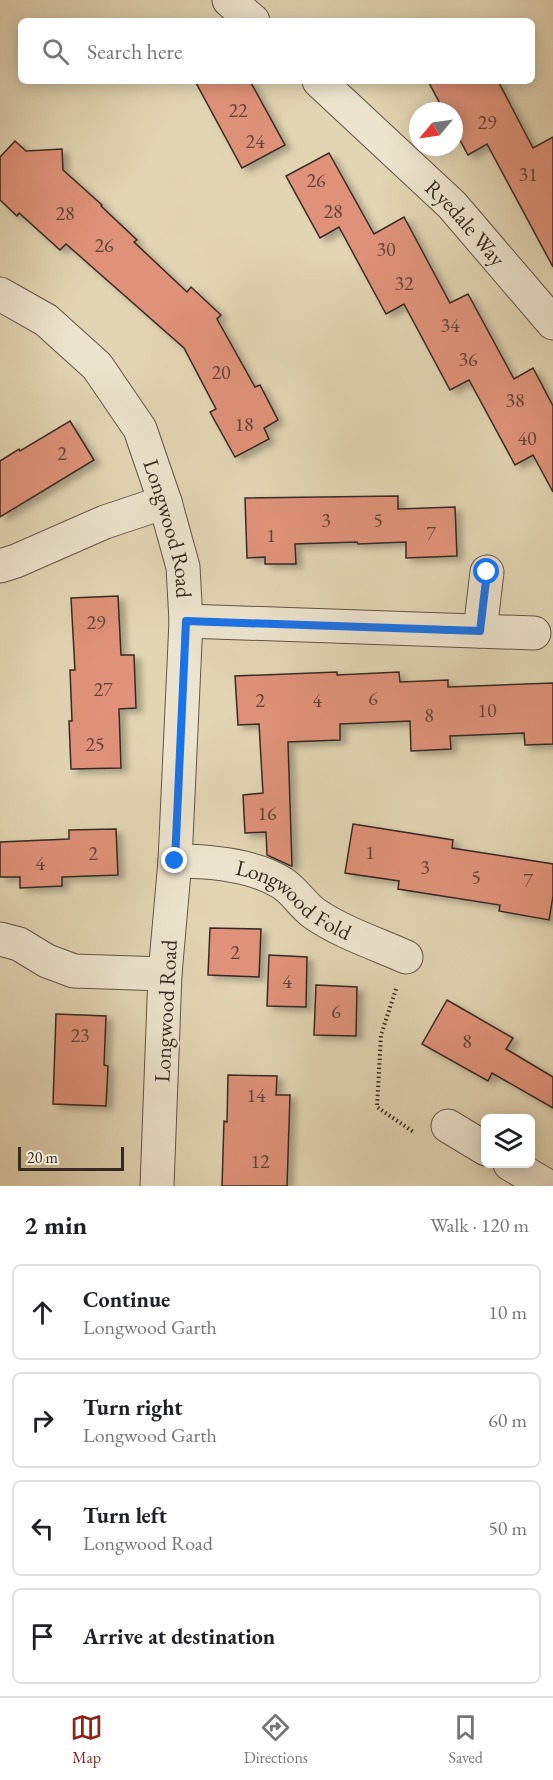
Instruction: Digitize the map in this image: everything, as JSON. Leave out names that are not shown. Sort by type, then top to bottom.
[{"type":"street","points":[[230,0],[250,18]]},
{"type":"street","name":"Ryedale Way","points":[[322,84],[452,205],[553,322]]},
{"type":"street","name":"Longwood Road","points":[[0,294],[46,320],[97,366],[140,429],[165,502],[183,567],[186,621],[175,861],[165,974],[157,1186]]},
{"type":"street","points":[[0,566],[105,522],[165,502]]},
{"type":"street","points":[[480,631],[487,572]]},
{"type":"street","points":[[186,621],[534,633]]},
{"type":"street","name":"Longwood Fold","points":[[175,861],[203,861],[249,870],[282,883],[314,914],[406,957]]},
{"type":"street","points":[[0,939],[19,944],[47,961],[74,971],[165,974]]},
{"type":"street","points":[[447,1126],[481,1146]]},
{"type":"street","points":[[517,1168],[548,1186]]},
{"type":"path","points":[[406,957],[381,1035],[377,1107],[418,1135],[447,1126]]},
{"type":"building","points":[[197,84],[252,84],[285,145],[242,168]]},
{"type":"building","points":[[430,84],[500,84],[533,148],[553,137],[553,267],[487,144],[468,155],[463,146],[463,102],[439,102]]},
{"type":"building","points":[[15,141],[26,151],[62,149],[63,170],[102,205],[137,240],[134,242],[187,292],[191,287],[221,315],[217,319],[255,387],[260,385],[278,420],[264,428],[269,439],[235,457],[210,412],[216,409],[184,348],[66,244],[60,250],[19,213],[17,216],[0,200],[0,157]]},
{"type":"building","points":[[329,153],[374,234],[404,217],[450,303],[468,294],[514,379],[533,368],[553,406],[553,492],[533,455],[515,465],[469,380],[450,390],[404,304],[386,314],[339,227],[320,238],[286,176]]},
{"type":"building","points":[[70,421],[94,460],[0,517],[0,461]]},
{"type":"building","points":[[398,496],[398,509],[455,507],[457,556],[406,558],[406,542],[358,544],[357,542],[295,544],[296,564],[265,564],[265,557],[247,558],[245,498]]},
{"type":"building","points":[[118,596],[121,655],[134,655],[136,708],[119,709],[121,768],[71,769],[70,670],[75,670],[71,598]]},
{"type":"building","points":[[337,672],[337,675],[399,672],[400,682],[448,680],[448,687],[553,683],[553,744],[525,745],[524,733],[450,736],[451,749],[411,751],[410,721],[340,724],[340,740],[288,742],[291,866],[267,855],[266,832],[245,833],[243,795],[263,793],[259,724],[238,725],[235,676]]},
{"type":"building","points":[[353,824],[453,840],[452,848],[553,864],[553,896],[549,920],[499,911],[500,905],[398,889],[399,881],[345,873]]},
{"type":"building","points":[[116,829],[118,875],[62,877],[62,886],[20,888],[20,877],[0,877],[0,842],[69,839],[69,830]]},
{"type":"building","points":[[210,928],[261,929],[259,977],[208,975]]},
{"type":"building","points":[[269,955],[307,957],[306,1007],[267,1006]]},
{"type":"building","points":[[316,985],[357,987],[356,1036],[314,1035]]},
{"type":"building","points":[[447,1000],[513,1038],[506,1049],[553,1077],[553,1108],[492,1073],[488,1081],[422,1044]]},
{"type":"building","points":[[56,1014],[106,1016],[104,1065],[108,1066],[106,1106],[53,1104]]},
{"type":"building","points":[[228,1075],[277,1076],[276,1095],[290,1095],[287,1186],[222,1186]]},
{"type":"route","points":[[175,861],[186,621],[480,631],[487,572]]}]
